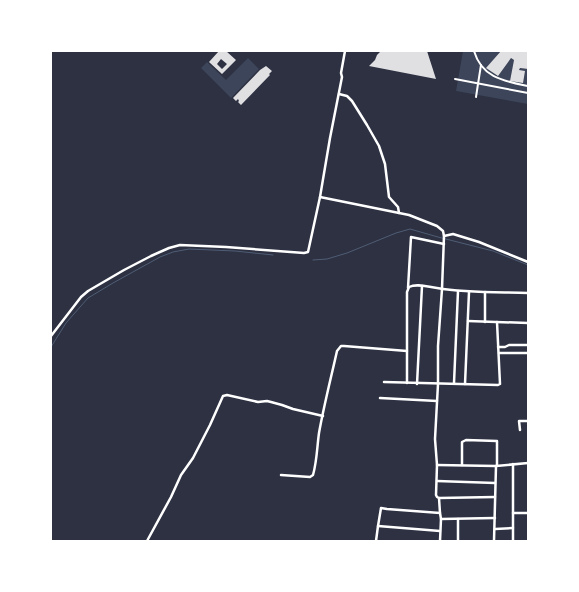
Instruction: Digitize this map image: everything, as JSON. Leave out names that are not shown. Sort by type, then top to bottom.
[{"type":"street","points":[[51,336],[81,297],[88,291],[124,270],[169,248],[180,245],[198,245],[304,254],[309,252],[339,94],[345,51]]},
{"type":"street","points":[[474,51],[482,66],[497,78],[507,82],[528,86]]},
{"type":"street","points":[[476,97],[482,66]]},
{"type":"street","points":[[455,79],[528,93]]},
{"type":"street","points":[[339,94],[347,96],[352,101],[379,146],[385,164],[389,196],[398,207],[400,213]]},
{"type":"street","points":[[320,197],[400,213],[418,218],[437,226],[443,231],[444,242],[438,346],[438,384],[435,439],[437,466],[436,496],[439,498],[441,519],[440,541]]},
{"type":"street","points":[[444,236],[453,234],[480,242],[528,262]]},
{"type":"street","points":[[407,383],[408,289],[411,237],[444,242]]},
{"type":"street","points":[[408,289],[413,285],[469,292],[528,293]]},
{"type":"street","points":[[417,384],[422,286]]},
{"type":"street","points":[[454,384],[458,291]]},
{"type":"street","points":[[465,384],[469,292]]},
{"type":"street","points":[[485,292],[485,322]]},
{"type":"street","points":[[468,321],[528,323]]},
{"type":"street","points":[[384,382],[417,384],[499,384],[497,322]]},
{"type":"street","points":[[498,347],[528,345]]},
{"type":"street","points":[[281,475],[313,476],[323,416],[337,351],[341,346],[407,351]]},
{"type":"street","points":[[498,353],[528,353]]},
{"type":"street","points":[[147,541],[181,475],[210,425],[223,396],[227,395],[258,402],[271,402],[323,416]]},
{"type":"street","points":[[380,398],[437,401]]},
{"type":"street","points":[[520,430],[519,422],[528,421]]},
{"type":"street","points":[[462,465],[462,442],[466,440],[497,441],[494,541]]},
{"type":"street","points":[[437,466],[528,463]]},
{"type":"street","points":[[513,464],[513,541]]},
{"type":"street","points":[[437,481],[495,483]]},
{"type":"street","points":[[439,498],[495,497]]},
{"type":"street","points":[[376,541],[381,508],[440,513]]},
{"type":"street","points":[[513,513],[528,513]]},
{"type":"street","points":[[441,519],[495,518]]},
{"type":"street","points":[[458,519],[458,541]]},
{"type":"street","points":[[378,526],[440,531]]},
{"type":"street","points":[[495,529],[513,528]]},
{"type":"shaded area","points":[[463,51],[501,51],[487,68],[497,76],[511,58],[514,60],[510,81],[523,82],[519,70],[520,68],[527,69],[528,67],[528,104],[456,91]]},
{"type":"shaded area","points":[[248,58],[259,69],[231,98],[201,68],[207,62],[226,80]]},
{"type":"building","points":[[219,51],[226,51],[236,60],[222,74],[209,62]],"holes":[[[221,59],[227,64],[222,69],[217,64]]]},
{"type":"building","points":[[381,51],[427,51],[436,79],[369,66]]},
{"type":"building","points":[[501,51],[528,51],[528,69],[520,68],[519,70],[525,71],[523,83],[510,81],[514,60],[511,58],[498,76],[486,68]]},
{"type":"building","points":[[266,66],[272,71],[269,74],[270,75],[241,105],[238,102],[238,99],[236,101],[233,98],[260,70]]},
{"type":"waterway","points":[[313,260],[327,259],[347,253],[396,233],[410,229],[493,251],[528,265]]},
{"type":"waterway","points":[[51,347],[66,323],[88,298],[160,257],[173,252],[189,249],[235,251],[273,255]]}]
